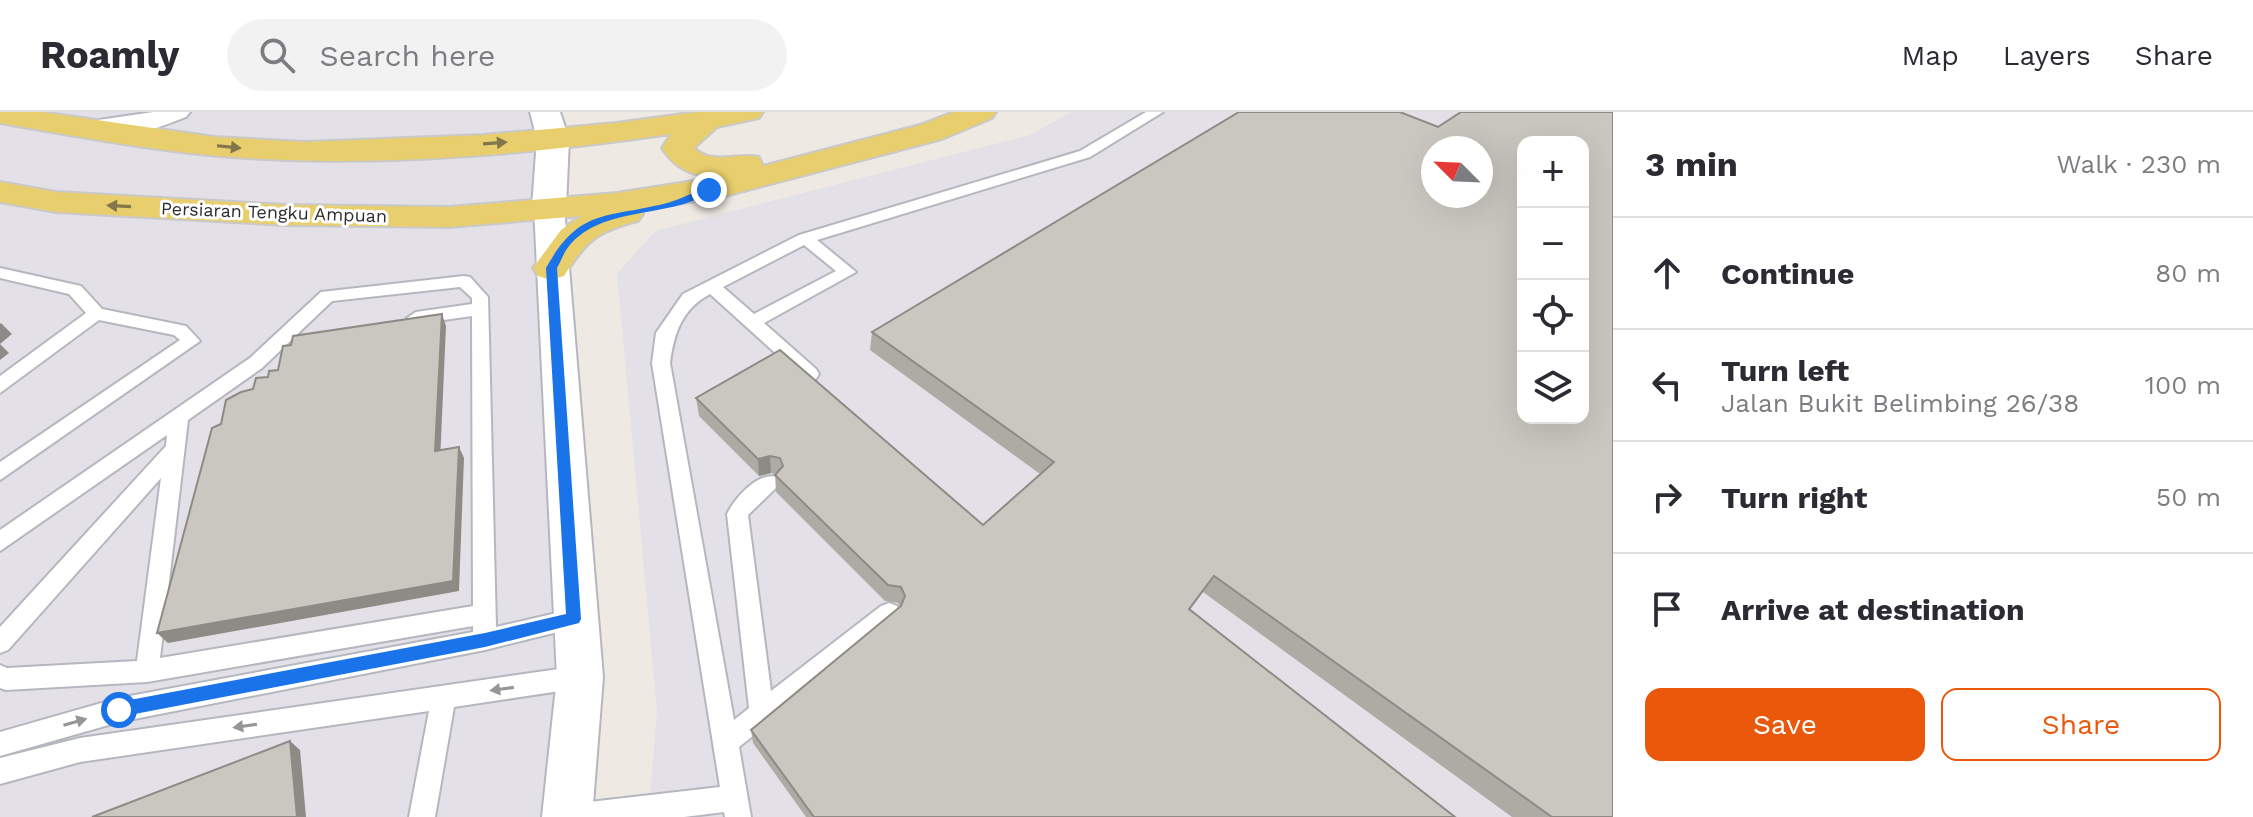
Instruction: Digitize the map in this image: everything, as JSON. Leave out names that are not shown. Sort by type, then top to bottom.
[{"type":"main road","points":[[438,147],[489,112]]},
{"type":"main road","points":[[586,112],[652,128]]},
{"type":"main road","points":[[0,114],[246,149],[357,151],[438,147],[549,126],[652,128],[748,112]]},
{"type":"main road","points":[[449,217],[498,223],[525,234],[551,263],[565,243],[599,219],[665,207],[709,190],[931,132],[981,112]]},
{"type":"main road","points":[[706,121],[685,137],[678,148],[682,158],[693,164],[727,169],[878,134],[931,132]]},
{"type":"main road","points":[[549,126],[549,207]]},
{"type":"main road","points":[[287,215],[357,210],[383,201],[401,184],[400,168],[357,151]]},
{"type":"main road","name":"Persiaran Tengku Ampuan","points":[[0,192],[56,202],[287,215],[449,217],[617,203],[709,190]]},
{"type":"street","points":[[92,129],[147,123],[177,112]]},
{"type":"street","points":[[549,207],[580,677],[570,817]]},
{"type":"lane","points":[[570,817],[736,807],[661,363],[665,333],[689,298],[805,238],[1085,154],[1156,112]]},
{"type":"lane","points":[[752,322],[848,272],[805,238]]},
{"type":"lane","points":[[0,273],[75,290],[96,314],[180,330],[191,341],[0,472]]},
{"type":"lane","points":[[0,542],[256,363],[327,296],[464,281],[480,297],[485,640]]},
{"type":"lane","points":[[712,286],[810,374]]},
{"type":"lane","points":[[404,320],[480,309]]},
{"type":"lane","points":[[0,386],[96,314]]},
{"type":"lane","points":[[282,339],[312,335]]},
{"type":"lane","points":[[147,671],[179,418]]},
{"type":"lane","points":[[0,643],[174,450]]},
{"type":"lane","points":[[762,713],[737,514],[746,501],[771,483]]},
{"type":"lane","points":[[726,742],[889,613]]},
{"type":"lane","points":[[0,676],[6,679],[147,671],[484,614]]},
{"type":"lane","points":[[0,744],[119,710],[485,640],[574,619]]},
{"type":"lane","points":[[0,771],[80,750],[580,677]]},
{"type":"lane","points":[[422,817],[443,698]]},
{"type":"shaded area","points":[[0,112],[540,112],[573,678],[557,817],[0,817]]},
{"type":"shaded area","points":[[1071,112],[1613,112],[1613,817],[648,817],[657,711],[617,274],[655,231],[1030,135]]},
{"type":"building","points":[[1239,112],[1400,112],[1438,127],[1461,112],[1613,112],[1613,817],[1552,817],[1214,576],[1189,609],[1455,817],[814,817],[751,730],[901,606],[905,596],[901,587],[888,585],[775,475],[783,466],[780,458],[770,456],[758,459],[696,398],[780,350],[983,525],[1054,462],[872,332]]},
{"type":"building","points":[[442,314],[435,451],[459,447],[453,581],[157,633],[212,428],[221,424],[226,400],[253,389],[256,378],[268,377],[269,371],[278,370],[283,346],[291,345],[293,336]]},
{"type":"building","points":[[290,741],[297,817],[92,817]]},
{"type":"route","points":[[119,710],[485,640],[574,619],[551,268],[565,243],[599,219],[665,207],[709,190]]}]
